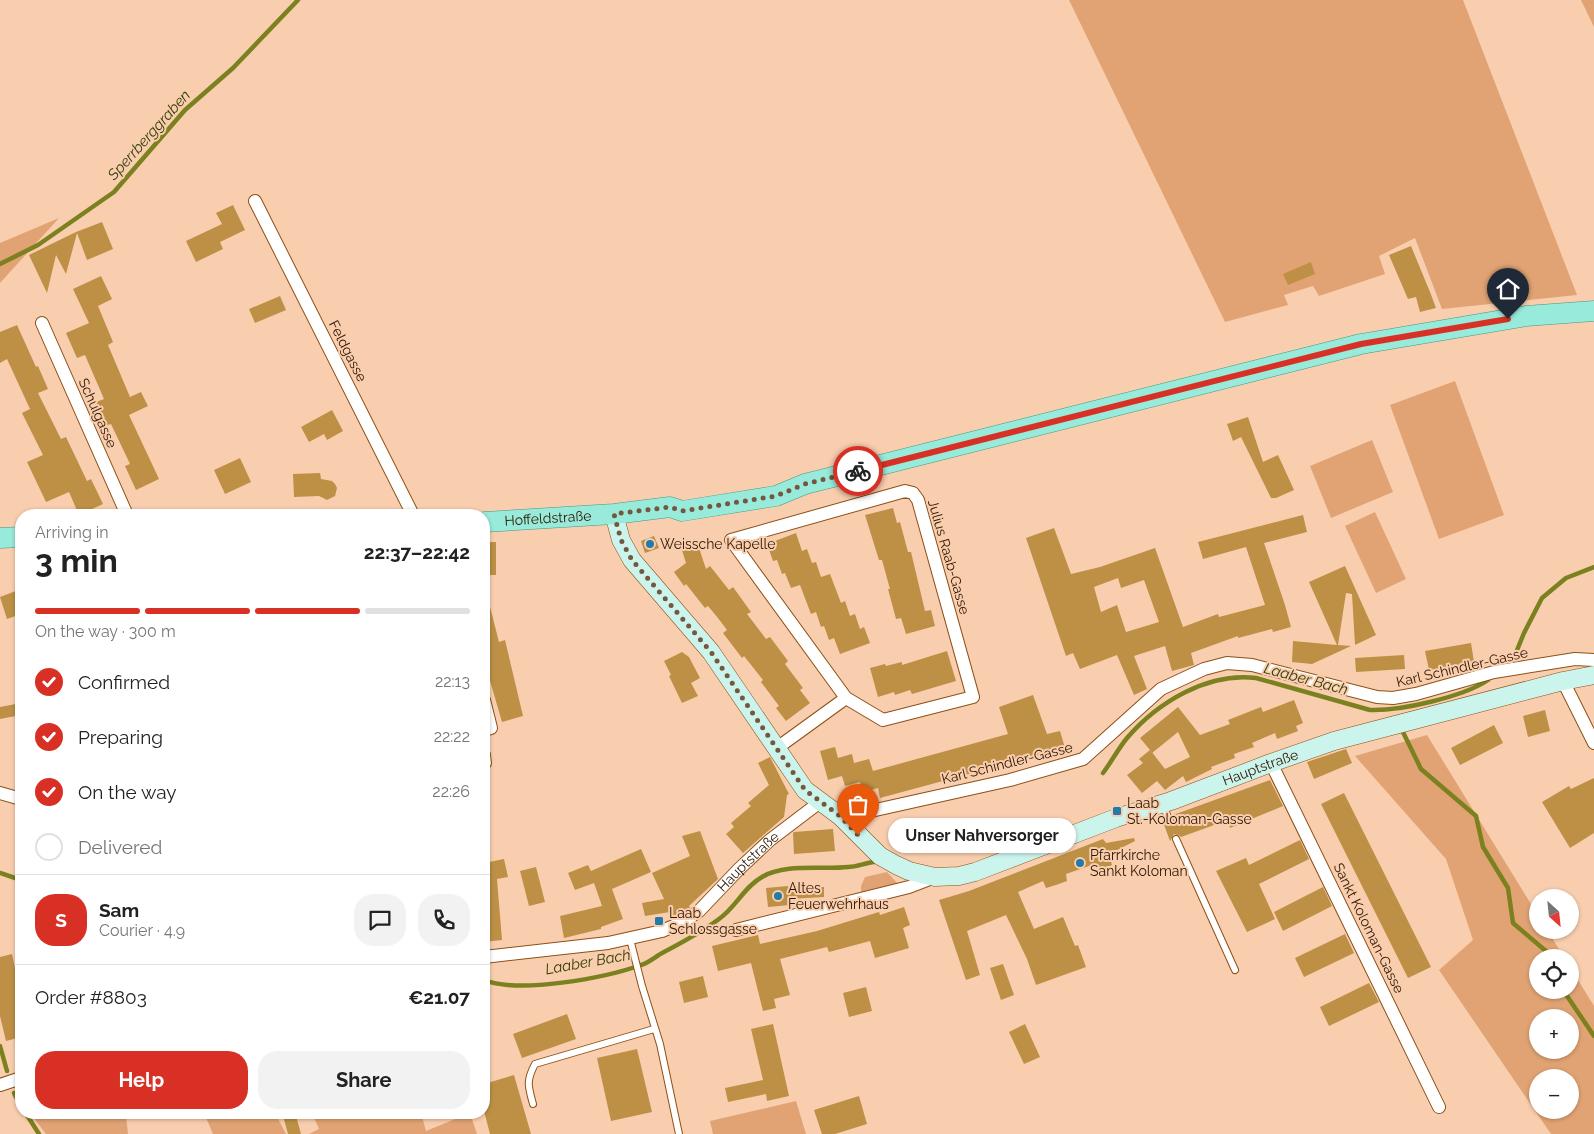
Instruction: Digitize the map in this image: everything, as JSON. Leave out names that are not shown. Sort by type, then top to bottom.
[{"type":"main road","name":"Hoffeldstraße","points":[[490,522],[614,514],[670,507],[680,498],[774,483],[805,484],[1361,344],[1526,316],[1594,311]]},
{"type":"main road","points":[[0,538],[15,537]]},
{"type":"street","name":"Feldgasse","points":[[255,201],[410,509]]},
{"type":"street","name":"Schulgasse","points":[[42,323],[123,509]]},
{"type":"street","name":"Julius Raab-Gasse","points":[[905,490],[913,493],[918,500],[973,697],[883,720],[846,698],[731,540],[905,490]]},
{"type":"street","points":[[614,514],[621,540],[632,560],[711,652],[805,790],[820,802]]},
{"type":"street","name":"Karl Schindler-Gasse","points":[[840,816],[1010,780],[1083,759],[1161,689],[1204,669],[1227,663],[1252,665],[1377,697],[1393,698],[1416,694],[1494,672],[1575,659],[1594,660]]},
{"type":"street","name":"Hauptstraße","points":[[490,956],[630,939],[662,930],[692,917],[770,840],[820,802],[840,816],[880,856],[896,865],[909,871],[935,877],[959,876],[975,872],[1116,818],[1165,810],[1271,763],[1334,742],[1563,681],[1594,675]]},
{"type":"street","points":[[1563,681],[1594,743]]},
{"type":"street","points":[[777,748],[846,698]]},
{"type":"street","name":"Sankt Koloman-Gasse","points":[[1271,763],[1439,1107]]},
{"type":"street","points":[[0,793],[15,797]]},
{"type":"street","name":"Hauptstraße","points":[[736,930],[909,888],[935,877]]},
{"type":"street","points":[[0,1085],[15,1080]]},
{"type":"lane","points":[[1176,839],[1235,970]]},
{"type":"lane","points":[[630,939],[638,974],[660,1044],[679,1134]]},
{"type":"lane","points":[[533,1104],[528,1087],[528,1077],[535,1064],[654,1029]]},
{"type":"shaded area","points":[[1069,0],[1463,0],[1577,295],[1442,309],[1415,238],[1379,256],[1385,274],[1319,296],[1313,286],[1284,295],[1288,305],[1225,322]]},
{"type":"shaded area","points":[[1581,0],[1594,0],[1594,27]]},
{"type":"shaded area","points":[[59,218],[0,283],[0,243]]},
{"type":"shaded area","points":[[1455,381],[1504,515],[1439,539],[1390,405]]},
{"type":"shaded area","points":[[1372,440],[1393,492],[1331,518],[1310,466]]},
{"type":"shaded area","points":[[1375,512],[1406,579],[1376,593],[1345,526]]},
{"type":"shaded area","points":[[1427,735],[1529,901],[1529,939],[1553,939],[1559,949],[1529,949],[1529,999],[1579,999],[1579,982],[1594,1006],[1594,1134],[1551,1134],[1541,1119],[1579,1119],[1579,1069],[1529,1069],[1529,1102],[1439,970],[1473,940],[1446,859],[1355,756]]},
{"type":"shaded area","points":[[887,872],[898,884],[861,892],[861,886],[865,877]]},
{"type":"shaded area","points":[[796,1101],[806,1134],[713,1134],[710,1121]]},
{"type":"shaded area","points":[[35,1119],[126,1119],[128,1134],[46,1134]]},
{"type":"shaded area","points":[[207,1119],[278,1119],[286,1134],[213,1134]]},
{"type":"shaded area","points":[[315,1119],[423,1119],[426,1131],[455,1119],[472,1119],[477,1134],[309,1134],[319,1129]]},
{"type":"building","points":[[233,205],[245,230],[220,242],[223,249],[196,262],[186,241],[222,224],[216,213]]},
{"type":"building","points":[[102,222],[113,249],[87,260],[77,233],[66,274],[56,255],[47,293],[29,255],[76,232]]},
{"type":"building","points":[[1411,246],[1436,308],[1420,312],[1416,297],[1408,299],[1389,255]]},
{"type":"building","points":[[1311,262],[1315,274],[1288,285],[1283,274]]},
{"type":"building","points":[[101,276],[112,299],[98,306],[113,342],[108,345],[130,397],[141,392],[148,406],[129,415],[159,479],[136,490],[125,466],[130,464],[111,424],[107,425],[96,402],[104,399],[85,355],[77,358],[66,333],[89,323],[73,289]]},
{"type":"building","points":[[280,296],[286,310],[255,323],[249,309]]},
{"type":"building","points":[[17,325],[48,389],[38,393],[61,439],[66,437],[87,481],[91,479],[103,504],[92,509],[76,509],[69,492],[46,502],[27,462],[43,455],[22,413],[30,409],[7,359],[0,363],[0,332]]},
{"type":"building","points":[[332,410],[343,431],[327,440],[324,434],[309,442],[301,427]]},
{"type":"building","points":[[1248,417],[1263,462],[1278,455],[1294,490],[1276,498],[1271,498],[1241,437],[1233,441],[1227,424]]},
{"type":"building","points":[[240,458],[251,482],[225,494],[214,470]]},
{"type":"building","points":[[320,473],[321,479],[332,481],[335,484],[337,488],[335,496],[327,500],[319,496],[294,497],[293,474]]},
{"type":"building","points":[[893,508],[897,523],[900,522],[908,552],[911,552],[925,611],[931,610],[935,626],[906,634],[901,618],[896,619],[882,560],[879,560],[865,515]]},
{"type":"building","points":[[1303,515],[1307,532],[1264,543],[1291,627],[1273,632],[1272,629],[1238,638],[1238,636],[1191,653],[1194,665],[1172,671],[1165,646],[1134,656],[1147,689],[1134,695],[1117,655],[1080,669],[1073,653],[1066,656],[1026,538],[1054,528],[1071,574],[1100,567],[1155,548],[1183,627],[1218,614],[1219,617],[1265,605],[1246,547],[1203,559],[1198,542]],"holes":[[[1118,578],[1121,588],[1144,580],[1159,622],[1126,632],[1117,605],[1101,612],[1094,587]]]},
{"type":"building","points":[[796,533],[802,551],[807,549],[812,563],[816,562],[821,577],[830,574],[841,603],[845,601],[850,616],[855,614],[860,629],[864,627],[870,643],[840,654],[834,638],[829,640],[824,626],[821,627],[816,612],[811,614],[800,585],[791,588],[785,573],[782,574],[777,560],[773,561],[767,544]]},
{"type":"building","name":"Weissche Kapelle","points":[[654,536],[659,548],[645,553],[641,541]]},
{"type":"building","points":[[696,539],[706,569],[710,566],[729,590],[733,587],[751,612],[747,614],[766,639],[770,637],[788,661],[785,664],[803,688],[800,690],[810,703],[786,721],[776,708],[779,706],[761,682],[763,680],[744,656],[742,658],[723,633],[727,630],[718,618],[708,606],[705,608],[686,584],[684,586],[674,572],[686,563],[680,544]]},
{"type":"building","points":[[490,542],[496,542],[496,575],[490,575]]},
{"type":"building","points":[[1345,566],[1376,635],[1355,645],[1352,594],[1346,593],[1338,645],[1351,646],[1312,664],[1292,662],[1293,641],[1337,645],[1309,582]]},
{"type":"building","points":[[15,591],[15,616],[7,619],[0,597]]},
{"type":"building","points":[[490,607],[499,642],[505,640],[523,716],[502,722],[490,681]]},
{"type":"building","points":[[1471,643],[1474,662],[1429,670],[1425,651]]},
{"type":"building","points":[[947,651],[956,681],[912,694],[910,690],[895,695],[894,692],[878,697],[870,668],[902,662],[902,665]]},
{"type":"building","points":[[682,652],[689,657],[700,678],[691,683],[698,696],[682,703],[664,661]]},
{"type":"building","points":[[1404,655],[1405,669],[1356,672],[1355,658]]},
{"type":"building","points":[[1033,695],[1047,734],[1060,731],[1065,748],[880,798],[878,788],[863,792],[860,782],[845,786],[842,776],[828,780],[820,751],[835,747],[838,758],[852,754],[854,763],[869,759],[873,771],[1008,734],[999,707]]},
{"type":"building","points":[[1294,700],[1303,723],[1296,726],[1298,731],[1277,739],[1275,733],[1252,743],[1254,747],[1234,754],[1235,758],[1211,767],[1212,769],[1186,782],[1183,776],[1165,790],[1157,781],[1142,793],[1127,775],[1143,763],[1139,759],[1150,750],[1140,738],[1178,707],[1200,735],[1230,724],[1228,720],[1261,707],[1263,712]],"holes":[[[1178,732],[1190,757],[1165,769],[1152,753]]]},
{"type":"building","points":[[15,704],[15,716],[0,719],[0,707]]},
{"type":"building","points":[[1545,710],[1550,731],[1528,737],[1523,716]]},
{"type":"building","points":[[1494,725],[1503,743],[1460,765],[1451,748]]},
{"type":"building","points":[[1346,749],[1352,763],[1314,779],[1307,762]]},
{"type":"building","points":[[770,757],[789,794],[787,795],[784,817],[743,853],[726,834],[734,827],[731,823],[751,806],[748,803],[769,785],[758,763]]},
{"type":"building","points":[[1594,778],[1594,833],[1570,848],[1542,802],[1569,786],[1571,789]]},
{"type":"building","points":[[1270,780],[1283,806],[1230,828],[1228,820],[1181,837],[1174,834],[1170,841],[1162,819],[1169,822],[1172,820],[1173,815]]},
{"type":"building","points":[[1344,793],[1431,967],[1408,978],[1321,804]]},
{"type":"building","points":[[1023,826],[1029,826],[1034,831],[1032,840],[1023,842],[1018,837],[1018,831]]},
{"type":"building","points":[[833,829],[835,851],[794,854],[794,832]]},
{"type":"building","points":[[700,831],[718,879],[689,906],[690,908],[672,917],[670,912],[645,916],[642,903],[664,899],[652,873],[690,856],[682,836]]},
{"type":"building","points":[[1134,838],[1135,841],[1109,854],[1112,865],[1092,874],[1089,866],[1066,874],[1067,881],[1046,888],[1043,881],[1018,892],[1034,929],[1063,917],[1075,946],[1078,945],[1086,967],[1036,985],[1027,959],[1006,915],[967,931],[980,975],[966,980],[939,900],[969,891],[1103,839],[1106,843]]},
{"type":"building","points":[[1300,840],[1309,859],[1259,884],[1275,919],[1247,932],[1216,871],[1246,858],[1249,865]]},
{"type":"building","points":[[641,849],[651,872],[612,889],[623,919],[601,927],[601,929],[564,938],[560,916],[602,906],[594,883],[575,890],[568,873],[588,865],[591,871]]},
{"type":"building","points":[[504,859],[508,877],[497,879],[502,940],[490,941],[490,862]]},
{"type":"building","points":[[536,867],[545,902],[529,906],[520,871]]},
{"type":"building","points":[[788,886],[824,887],[824,897],[789,899],[790,905],[768,907],[766,888]]},
{"type":"building","points":[[1323,887],[1332,906],[1283,931],[1274,912]]},
{"type":"building","points":[[904,907],[910,925],[903,928],[909,948],[875,958],[870,941],[829,952],[827,947],[780,959],[790,995],[774,999],[776,1008],[763,1011],[751,963],[718,971],[712,946],[758,935],[760,944],[817,931],[879,912],[880,915]]},
{"type":"building","points":[[1345,934],[1354,953],[1304,977],[1295,958]]},
{"type":"building","points":[[12,954],[15,968],[15,1039],[6,1041],[0,1016],[0,957]]},
{"type":"building","points":[[1003,964],[1014,995],[1001,1000],[990,968]]},
{"type":"building","points":[[703,976],[708,997],[684,1003],[679,982]]},
{"type":"building","points":[[1369,983],[1379,1002],[1329,1026],[1320,1007]]},
{"type":"building","points":[[866,987],[872,1011],[849,1017],[843,993]]},
{"type":"building","points":[[567,1014],[576,1039],[522,1058],[513,1034]]},
{"type":"building","points":[[773,1024],[789,1096],[767,1101],[766,1094],[728,1102],[725,1088],[763,1080],[751,1029]]},
{"type":"building","points":[[1025,1024],[1040,1057],[1024,1064],[1009,1032]]},
{"type":"building","points":[[637,1049],[652,1112],[611,1121],[597,1058]]},
{"type":"building","points":[[514,1075],[531,1134],[490,1134],[486,1119],[490,1119],[490,1082]]},
{"type":"building","points":[[859,1096],[867,1124],[835,1134],[822,1134],[814,1110]]},
{"type":"building","points":[[284,1119],[297,1119],[301,1134],[288,1134]]},
{"type":"waterway","name":"Sperrberggraben","points":[[0,264],[38,245],[114,192],[185,110],[233,68],[298,0]]},
{"type":"waterway","name":"Laaber Bach","points":[[1513,660],[1542,598],[1566,578],[1594,567]]},
{"type":"waterway","name":"Laaber Bach","points":[[1103,773],[1127,738],[1153,713],[1185,692],[1220,680],[1238,677],[1256,678],[1370,710],[1383,710],[1431,702],[1463,692],[1488,680]]},
{"type":"waterway","points":[[1401,728],[1421,769],[1476,816],[1483,847],[1508,888],[1513,923],[1543,949]]},
{"type":"waterway","name":"Laaber Bach","points":[[490,982],[499,984],[540,985],[585,979],[625,970],[647,963],[706,928],[725,914],[756,881],[771,873],[792,868],[838,868],[874,862]]},
{"type":"waterway","name":"Laaber Bach","points":[[0,873],[15,878]]},
{"type":"waterway","points":[[1569,999],[1594,1036]]},
{"type":"waterway","points":[[0,1046],[7,1071]]},
{"type":"waterway","points":[[29,1119],[39,1134]]},
{"type":"way so far","points":[[858,471],[805,484],[776,496],[682,511],[670,507],[614,514],[621,540],[632,560],[711,652],[805,790],[840,816],[858,835]]},
{"type":"place","name":"Weissche Kapelle","points":[[650,544]]},
{"type":"place","name":"Laab St.-Koloman-Gasse","points":[[1117,811]]},
{"type":"place","name":"Unser Nahversorger","points":[[858,835]]},
{"type":"place","name":"Pfarrkirche Sankt Koloman","points":[[1080,863]]},
{"type":"place","name":"Altes Feuerwehrhaus","points":[[778,896]]},
{"type":"place","name":"Laab Schlossgasse","points":[[659,921]]},
{"type":"route","points":[[858,471],[1361,344],[1508,319]]}]
